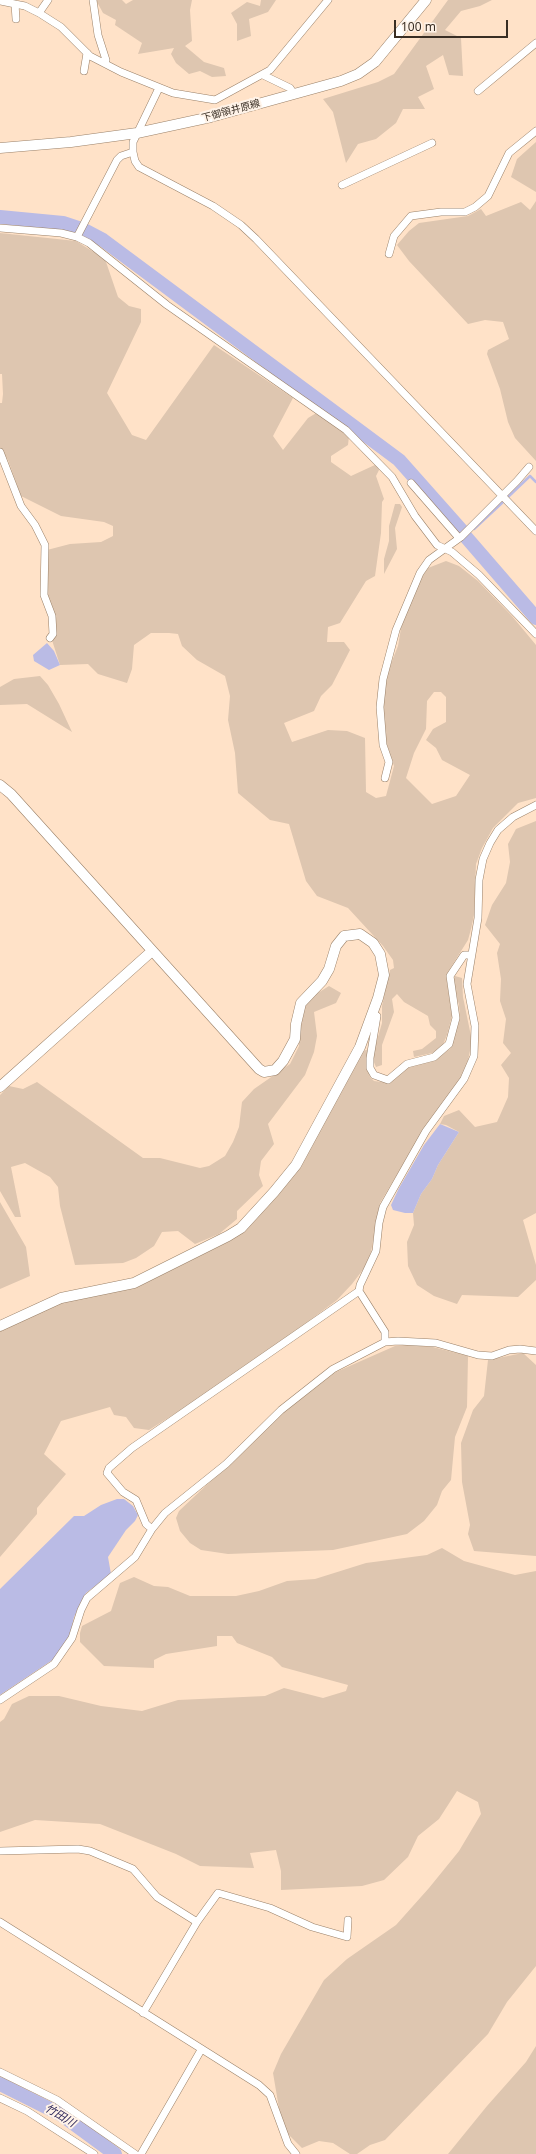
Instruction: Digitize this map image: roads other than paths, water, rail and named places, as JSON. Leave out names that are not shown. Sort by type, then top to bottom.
[{"type":"street","points":[[39,13],[48,0]]},
{"type":"street","points":[[93,0],[98,35],[106,60],[105,63]]},
{"type":"street","points":[[2,1],[39,13],[61,27],[87,53],[105,63],[173,93],[215,100],[263,75],[275,66],[316,12],[328,0]]},
{"type":"street","name":"下御領井原線","points":[[0,148],[71,142],[136,133],[211,117],[341,81],[358,74],[387,49],[426,0]]},
{"type":"street","points":[[15,4],[16,19]]},
{"type":"street","points":[[478,90],[536,43]]},
{"type":"street","points":[[84,71],[87,53]]},
{"type":"street","points":[[263,75],[290,88],[294,94]]},
{"type":"street","points":[[159,88],[136,133],[133,142],[135,161],[139,167],[213,206],[241,225],[536,531]]},
{"type":"street","points":[[389,254],[394,236],[411,216],[441,212],[465,212],[475,208],[488,196],[508,152],[536,130]]},
{"type":"street","points":[[342,185],[432,143]]},
{"type":"street","points":[[78,235],[116,160],[121,156],[133,152]]},
{"type":"street","points":[[0,228],[78,235],[106,254],[167,305],[346,430],[392,477],[437,546],[452,552],[479,575],[536,634]]},
{"type":"street","points":[[0,452],[21,506],[35,525],[45,546],[44,595],[52,616],[53,634],[50,638]]},
{"type":"street","points":[[385,778],[388,762],[383,745],[380,707],[383,678],[394,636],[420,573],[429,560],[462,535],[529,467]]},
{"type":"street","points":[[411,483],[462,535]]},
{"type":"street","points":[[0,785],[11,794],[259,1069],[264,1072],[275,1070],[286,1056],[295,1039],[296,1024],[301,1003],[322,982],[329,969],[336,946],[344,936],[360,934],[374,943],[380,954],[384,975],[378,998],[360,1047],[296,1165],[241,1228],[134,1283],[61,1298],[0,1326]]},
{"type":"street","points":[[152,1529],[146,1524],[136,1500],[123,1492],[107,1473],[109,1468],[132,1448],[359,1291],[376,1251],[379,1223],[383,1207],[426,1131],[464,1079],[474,1056],[475,1026],[467,984],[478,918],[479,880],[483,859],[498,830],[513,817],[536,805]]},
{"type":"street","points":[[0,1087],[152,951]]},
{"type":"street","points":[[372,1013],[378,1016],[370,1058],[370,1068],[374,1075],[388,1080],[407,1064],[434,1057],[449,1044],[456,1018],[450,976],[464,955],[471,955]]},
{"type":"street","points":[[359,1291],[385,1332],[385,1342]]},
{"type":"street","points":[[0,1700],[54,1664],[72,1638],[81,1610],[87,1598],[135,1557],[152,1529],[165,1514],[226,1464],[281,1410],[308,1388],[339,1366],[385,1342],[398,1341],[436,1343],[478,1355],[492,1356],[509,1350],[520,1349],[536,1351]]},
{"type":"street","points":[[0,1851],[78,1849],[90,1851],[133,1869],[157,1897],[197,1922]]},
{"type":"street","points":[[143,2013],[197,1922],[218,1892],[270,1908],[312,1927],[347,1937],[348,1920]]},
{"type":"street","points":[[0,1922],[201,2050],[259,2085],[270,2095],[288,2144],[296,2154]]},
{"type":"street","points":[[141,2154],[201,2050]]},
{"type":"street","points":[[0,2072],[57,2100],[135,2154]]},
{"type":"street","points":[[0,2098],[26,2111],[85,2151],[94,2154]]},
{"type":"water","points":[[47,643],[54,651],[60,665],[49,670],[34,661],[33,655]]},
{"type":"water","points":[[440,1124],[459,1132],[438,1165],[432,1179],[421,1194],[413,1213],[393,1210],[391,1205],[399,1188],[424,1145]]},
{"type":"water","points":[[117,1499],[124,1499],[133,1506],[138,1515],[108,1557],[111,1574],[86,1593],[74,1617],[70,1635],[54,1659],[0,1695],[0,1589],[74,1516],[84,1516],[101,1505]]},
{"type":"waterway","points":[[0,217],[63,223],[84,230],[103,240],[399,460],[462,531]]},
{"type":"waterway","points":[[508,497],[530,476],[536,482]]},
{"type":"waterway","points":[[474,529],[503,502]]},
{"type":"waterway","points":[[466,537],[536,618]]},
{"type":"waterway","name":"竹田川","points":[[0,2084],[62,2115],[115,2154]]}]
